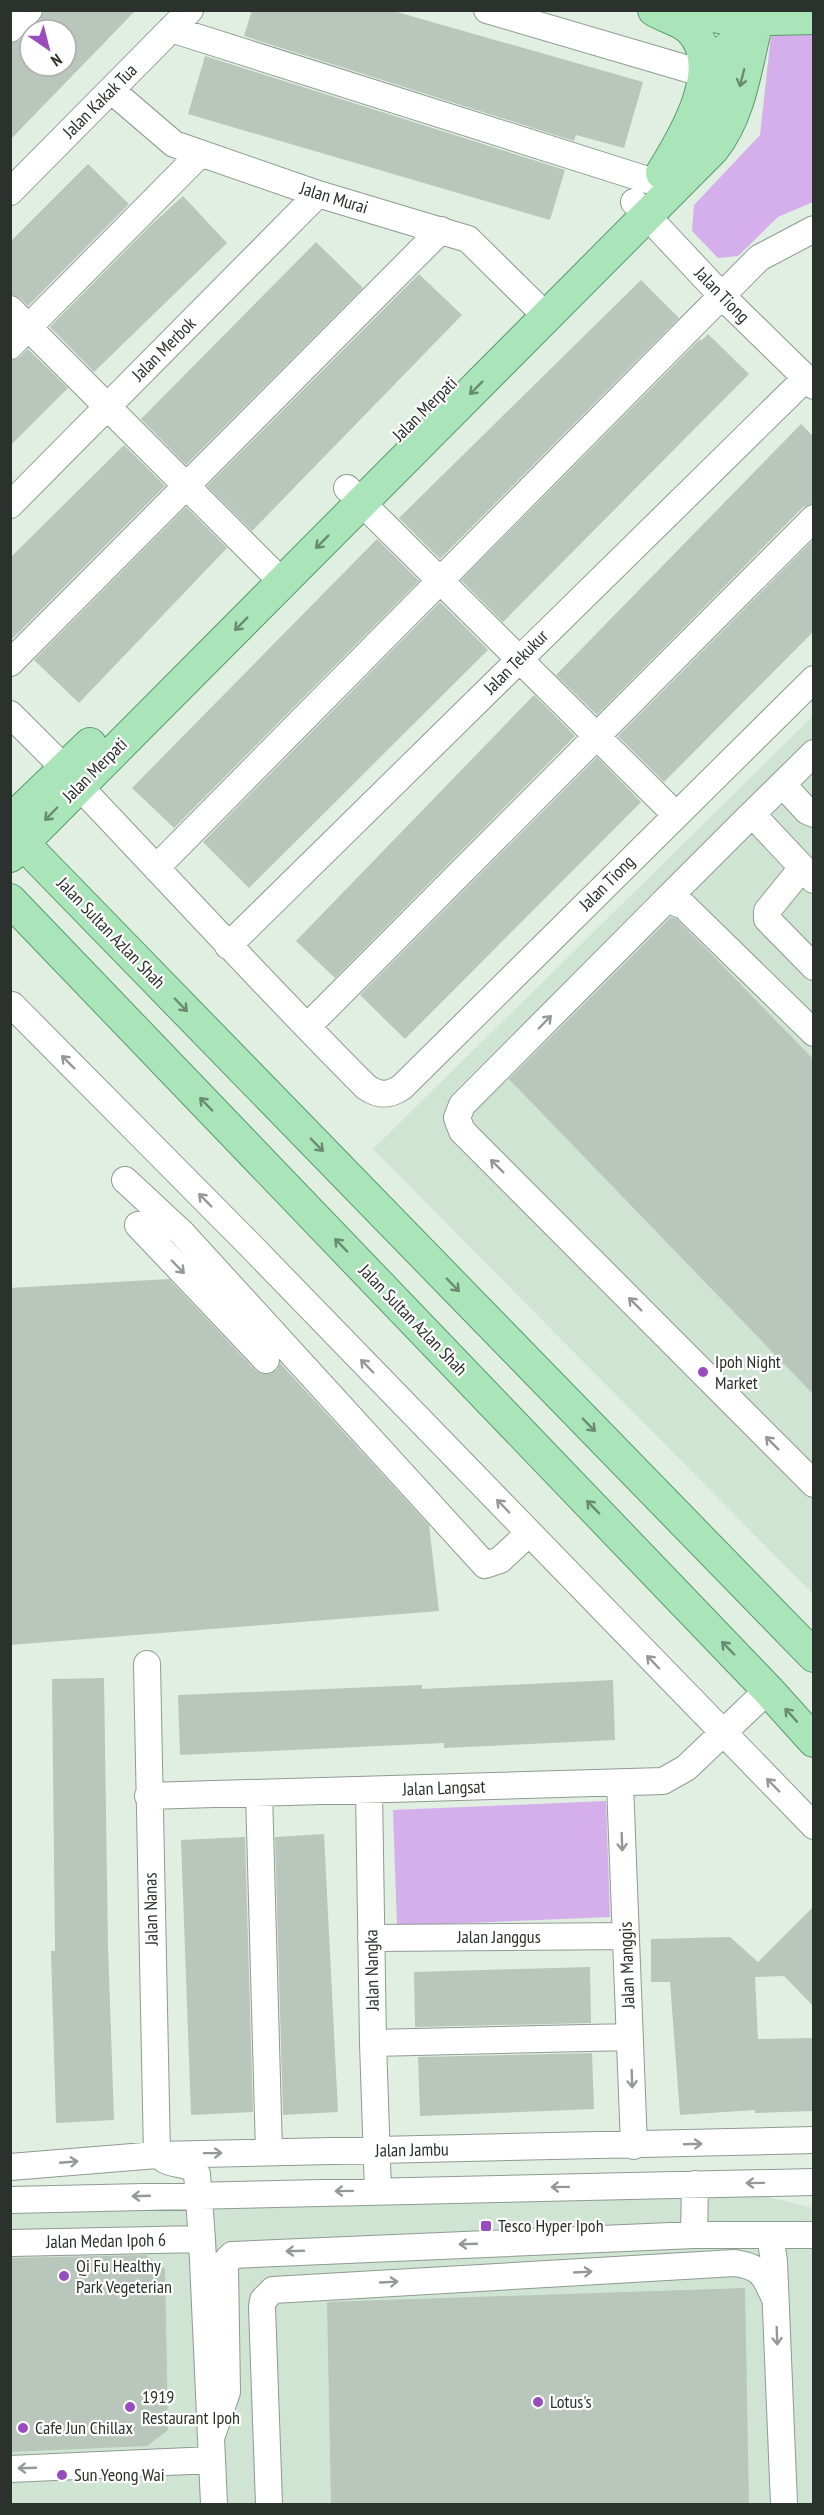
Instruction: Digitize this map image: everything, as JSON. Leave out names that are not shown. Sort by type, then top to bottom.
[{"type":"main road","points":[[649,193],[687,132],[705,74],[702,51],[690,29],[654,10]]},
{"type":"main road","points":[[682,10],[813,18]]},
{"type":"main road","name":"Jalan Merpati","points":[[649,193],[713,149],[725,134],[732,117],[746,15]]},
{"type":"main road","name":"Jalan Merpati","points":[[14,837],[540,310],[649,193],[705,127],[746,15]]},
{"type":"main road","name":"Jalan Sultan Azlan Shah","points":[[14,837],[808,1647]]},
{"type":"main road","name":"Jalan Sultan Azlan Shah","points":[[10,900],[768,1690],[813,1741]]},
{"type":"street","points":[[10,29],[29,10]]},
{"type":"street","name":"Jalan Kakak Tua","points":[[10,192],[190,10]]},
{"type":"street","points":[[487,10],[705,74]]},
{"type":"street","points":[[171,29],[649,193]]},
{"type":"street","name":"Jalan Murai","points":[[111,90],[166,140],[318,194],[468,239],[540,310]]},
{"type":"street","points":[[10,345],[201,154]]},
{"type":"street","name":"Jalan Tiong","points":[[649,193],[723,297],[810,382]]},
{"type":"street","name":"Jalan Merbok","points":[[10,505],[318,194]]},
{"type":"street","points":[[156,867],[763,255],[813,229]]},
{"type":"street","points":[[10,663],[441,230]]},
{"type":"street","points":[[10,309],[275,575]]},
{"type":"street","name":"Jalan Tekukur","points":[[228,946],[519,659],[810,382]]},
{"type":"street","points":[[354,495],[675,814]]},
{"type":"street","points":[[10,714],[307,1027],[813,518]]},
{"type":"street","name":"Jalan Tiong","points":[[307,1027],[374,1093],[384,1095],[394,1093],[813,679]]},
{"type":"street","points":[[813,753],[462,1105],[457,1118],[459,1125],[813,1484]]},
{"type":"street","points":[[783,785],[807,811],[813,814]]},
{"type":"street","points":[[752,814],[808,874],[767,911],[767,919],[813,967]]},
{"type":"street","points":[[664,902],[671,901],[684,906],[813,1034]]},
{"type":"street","points":[[10,1008],[12,1005],[247,1242],[813,1826]]},
{"type":"street","points":[[125,1180],[182,1233],[485,1566],[500,1560],[529,1533]]},
{"type":"street","points":[[138,1225],[266,1360]]},
{"type":"street","name":"Jalan Nanas","points":[[147,1664],[157,2155]]},
{"type":"street","name":"Jalan Langsat","points":[[148,1796],[654,1783],[673,1777],[723,1734],[768,1690]]},
{"type":"street","name":"Jalan Manggis","points":[[620,1784],[634,2146]]},
{"type":"street","name":"Jalan Nangka","points":[[369,1790],[378,2191]]},
{"type":"street","points":[[259,1793],[269,2152]]},
{"type":"street","name":"Jalan Janggus","points":[[371,1938],[626,1936]]},
{"type":"street","points":[[373,2043],[630,2037]]},
{"type":"street","name":"Jalan Jambu","points":[[10,2167],[157,2155],[634,2146],[813,2140]]},
{"type":"street","points":[[157,2155],[171,2163],[185,2165],[195,2170],[200,2194],[214,2505]]},
{"type":"street","points":[[10,2200],[813,2182]]},
{"type":"street","points":[[694,2235],[695,2184]]},
{"type":"street","points":[[211,2449],[227,2392],[225,2268],[226,2260],[232,2255],[327,2249],[694,2235],[813,2235]]},
{"type":"street","points":[[770,2236],[774,2261],[784,2505]]},
{"type":"street","name":"Jalan Medan Ipoh 6","points":[[10,2243],[202,2239]]},
{"type":"street","points":[[327,2249],[330,2285]]},
{"type":"street","points":[[268,2505],[263,2300],[273,2290],[735,2263],[753,2265],[763,2274],[775,2299]]},
{"type":"street","points":[[10,2469],[211,2449]]},
{"type":"shaded area","points":[[813,33],[813,202],[778,217],[738,256],[718,258],[692,231],[694,205],[760,135],[771,35]]},
{"type":"shaded area","name":"Ipoh Night Market","points":[[813,716],[813,1594],[373,1149]]},
{"type":"shaded area","points":[[606,1801],[610,1917],[397,1926],[393,1810]]},
{"type":"shaded area","points":[[747,2192],[813,2208],[813,2504],[11,2504],[11,2194]]},
{"type":"building","points":[[44,10],[136,10],[78,70],[78,18],[41,18]]},
{"type":"building","points":[[252,10],[390,10],[643,82],[624,148],[576,135],[574,141],[244,36]]},
{"type":"building","points":[[18,41],[18,78],[70,78],[10,140],[10,44]]},
{"type":"building","points":[[205,56],[565,170],[550,220],[188,114]]},
{"type":"building","points":[[88,164],[129,204],[28,306],[20,298],[10,294],[10,242]]},
{"type":"building","points":[[183,196],[227,243],[94,372],[50,327]]},
{"type":"building","points":[[316,242],[363,288],[186,465],[141,419]]},
{"type":"building","points":[[419,274],[462,315],[252,531],[207,486]]},
{"type":"building","points":[[641,280],[679,318],[440,559],[399,518]]},
{"type":"building","points":[[708,334],[749,374],[503,622],[461,580],[700,339],[701,341]]},
{"type":"building","points":[[28,349],[68,388],[10,446],[10,361],[20,357]]},
{"type":"building","points":[[801,424],[813,436],[813,503],[803,507],[597,715],[556,675]]},
{"type":"building","points":[[124,445],[165,486],[12,639],[10,637],[10,558]]},
{"type":"building","points":[[186,507],[227,548],[79,703],[34,660]]},
{"type":"building","points":[[377,539],[419,581],[174,828],[132,788]]},
{"type":"building","points":[[813,540],[813,632],[664,782],[618,736]]},
{"type":"building","points":[[440,602],[488,650],[249,888],[203,842]]},
{"type":"building","points":[[534,695],[575,736],[335,978],[296,941]]},
{"type":"building","points":[[597,757],[641,802],[405,1039],[360,995]]},
{"type":"building","points":[[671,917],[676,919],[717,960],[813,1059],[813,1394],[509,1079]]},
{"type":"building","points":[[169,1279],[256,1371],[270,1374],[277,1370],[280,1363],[429,1525],[439,1611],[10,1645],[10,1288]]},
{"type":"building","points":[[104,1678],[108,1945],[114,2120],[56,2123],[51,1951],[55,1951],[52,1679]]},
{"type":"building","points":[[613,1680],[615,1740],[444,1748],[444,1743],[180,1755],[178,1695],[422,1685],[422,1689]]},
{"type":"building","points":[[324,1834],[338,2112],[283,2115],[275,1837]]},
{"type":"building","points":[[245,1837],[253,2112],[191,2115],[181,1840]]},
{"type":"building","points":[[813,1907],[813,2006],[784,1976],[755,1977],[758,2039],[813,2038],[813,2111],[755,2113],[755,2110],[680,2115],[670,1982],[651,1982],[651,1939],[730,1937],[758,1962]]},
{"type":"building","points":[[590,1967],[591,2023],[415,2027],[414,1972]]},
{"type":"building","points":[[592,2053],[594,2109],[420,2116],[418,2057]]},
{"type":"building","points":[[146,2255],[165,2269],[168,2430],[147,2446],[10,2452],[10,2258]]},
{"type":"building","name":"Lotus's","points":[[745,2288],[749,2505],[331,2505],[327,2302]]},
{"type":"place","name":"Ipoh Night Market","points":[[703,1372]]},
{"type":"place","name":"Tesco Hyper Ipoh","points":[[486,2226]]},
{"type":"place","name":"Qi Fu Healthy Park Vegeterian","points":[[64,2276]]},
{"type":"place","name":"Lotus's","points":[[538,2402]]},
{"type":"place","name":"1919 Restaurant Ipoh","points":[[130,2407]]},
{"type":"place","name":"Cafe Jun Chillax","points":[[23,2428]]},
{"type":"place","name":"Sun Yeong Wai","points":[[62,2475]]}]
